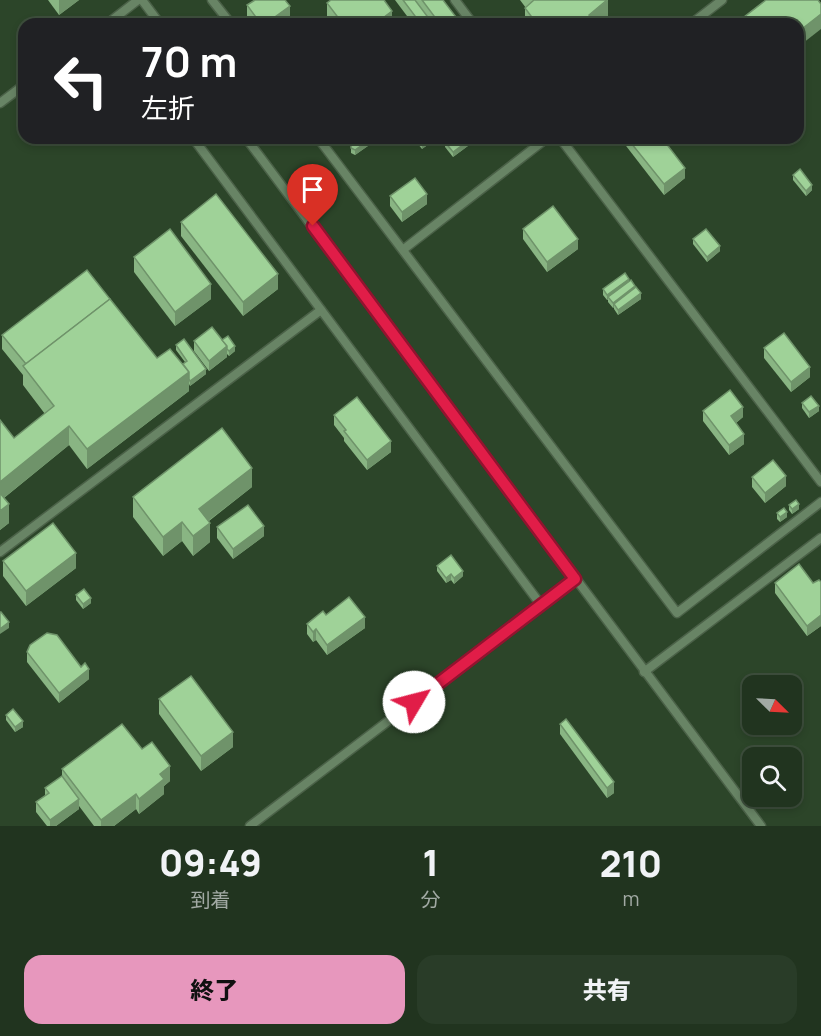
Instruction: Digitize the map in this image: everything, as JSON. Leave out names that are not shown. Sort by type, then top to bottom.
[{"type":"lane","points":[[115,18],[140,0],[155,18]]},
{"type":"lane","points":[[212,0],[226,18]]},
{"type":"lane","points":[[455,0],[468,18]]},
{"type":"lane","points":[[700,18],[722,0]]},
{"type":"lane","points":[[0,103],[18,90]]},
{"type":"lane","points":[[197,144],[541,606]]},
{"type":"lane","points":[[250,144],[761,826]]},
{"type":"lane","points":[[323,144],[677,614],[821,502]]},
{"type":"lane","points":[[404,249],[539,144]]},
{"type":"lane","points":[[565,144],[821,482]]},
{"type":"lane","points":[[0,552],[321,310]]},
{"type":"lane","points":[[644,672],[821,538]]},
{"type":"lane","points":[[250,826],[575,579]]},
{"type":"building","points":[[255,0],[285,0],[290,6],[273,18],[257,18],[247,5]]},
{"type":"building","points":[[331,0],[384,0],[392,11],[383,18],[338,18],[327,3]]},
{"type":"building","points":[[403,0],[415,0],[428,18],[416,18]]},
{"type":"building","points":[[422,0],[443,0],[457,18],[436,18]]},
{"type":"building","points":[[534,0],[607,0],[589,15],[591,18],[532,18],[525,8]]},
{"type":"building","points":[[766,0],[818,0],[821,4],[821,14],[804,27],[804,18],[743,18]]},
{"type":"building","points":[[351,144],[364,144],[355,150],[351,148]]},
{"type":"building","points":[[447,144],[464,144],[453,152]]},
{"type":"building","points":[[632,144],[667,144],[685,168],[664,184]]},
{"type":"building","points":[[800,169],[812,185],[806,191],[793,175]]},
{"type":"building","points":[[415,178],[427,194],[402,212],[390,196]]},
{"type":"building","points":[[216,194],[278,274],[243,302],[181,222]]},
{"type":"building","points":[[553,206],[578,239],[547,262],[523,229]]},
{"type":"building","points":[[170,229],[211,284],[175,312],[134,257]]},
{"type":"building","points":[[706,229],[720,246],[707,257],[693,239]]},
{"type":"building","points":[[87,270],[110,299],[26,364],[2,335]]},
{"type":"building","points":[[625,273],[629,279],[607,295],[603,289]]},
{"type":"building","points":[[631,280],[635,286],[613,303],[608,297]]},
{"type":"building","points":[[636,287],[641,293],[618,310],[614,304]]},
{"type":"building","points":[[110,299],[157,358],[170,349],[189,372],[87,449],[69,426],[0,482],[0,420],[14,438],[54,406],[23,366]]},
{"type":"building","points":[[212,327],[227,346],[209,361],[194,341]]},
{"type":"building","points":[[784,333],[810,367],[791,382],[764,348]]},
{"type":"building","points":[[228,336],[235,346],[229,351],[222,340]]},
{"type":"building","points":[[184,339],[206,369],[190,381],[189,372],[183,364],[187,361],[176,345]]},
{"type":"building","points":[[730,390],[743,407],[731,416],[744,434],[729,445],[703,411]]},
{"type":"building","points":[[811,396],[819,406],[809,412],[802,403]]},
{"type":"building","points":[[357,397],[391,441],[367,460],[334,415]]},
{"type":"building","points":[[222,428],[252,468],[199,509],[210,523],[193,536],[182,522],[163,537],[133,497]]},
{"type":"building","points":[[773,460],[786,476],[765,493],[752,477]]},
{"type":"building","points":[[0,493],[9,504],[0,511]]},
{"type":"building","points":[[796,500],[799,504],[792,509],[789,505]]},
{"type":"building","points":[[248,505],[264,526],[233,549],[217,527]]},
{"type":"building","points":[[784,508],[787,512],[780,517],[777,513]]},
{"type":"building","points":[[53,523],[76,553],[26,591],[3,561]]},
{"type":"building","points":[[451,555],[463,571],[454,578],[451,574],[446,578],[437,566]]},
{"type":"building","points":[[799,564],[813,583],[819,580],[821,582],[821,615],[807,626],[775,583]]},
{"type":"building","points":[[84,589],[91,598],[83,604],[76,595]]},
{"type":"building","points":[[349,597],[365,617],[327,645],[316,629],[313,632],[307,624],[323,611],[326,615]]},
{"type":"building","points":[[0,612],[9,622],[0,629]]},
{"type":"building","points":[[47,633],[57,635],[81,667],[85,663],[89,669],[59,693],[27,652],[30,645]]},
{"type":"building","points":[[191,676],[233,732],[201,756],[159,699]]},
{"type":"building","points":[[13,709],[23,721],[15,727],[6,715]]},
{"type":"building","points":[[566,719],[614,782],[607,788],[560,724]]},
{"type":"building","points":[[122,724],[142,749],[152,742],[170,766],[160,774],[164,779],[139,799],[136,794],[101,820],[62,769]]},
{"type":"building","points":[[62,776],[79,799],[50,820],[36,802],[49,793],[45,788]]},
{"type":"route","points":[[313,226],[575,579],[414,702]]}]
